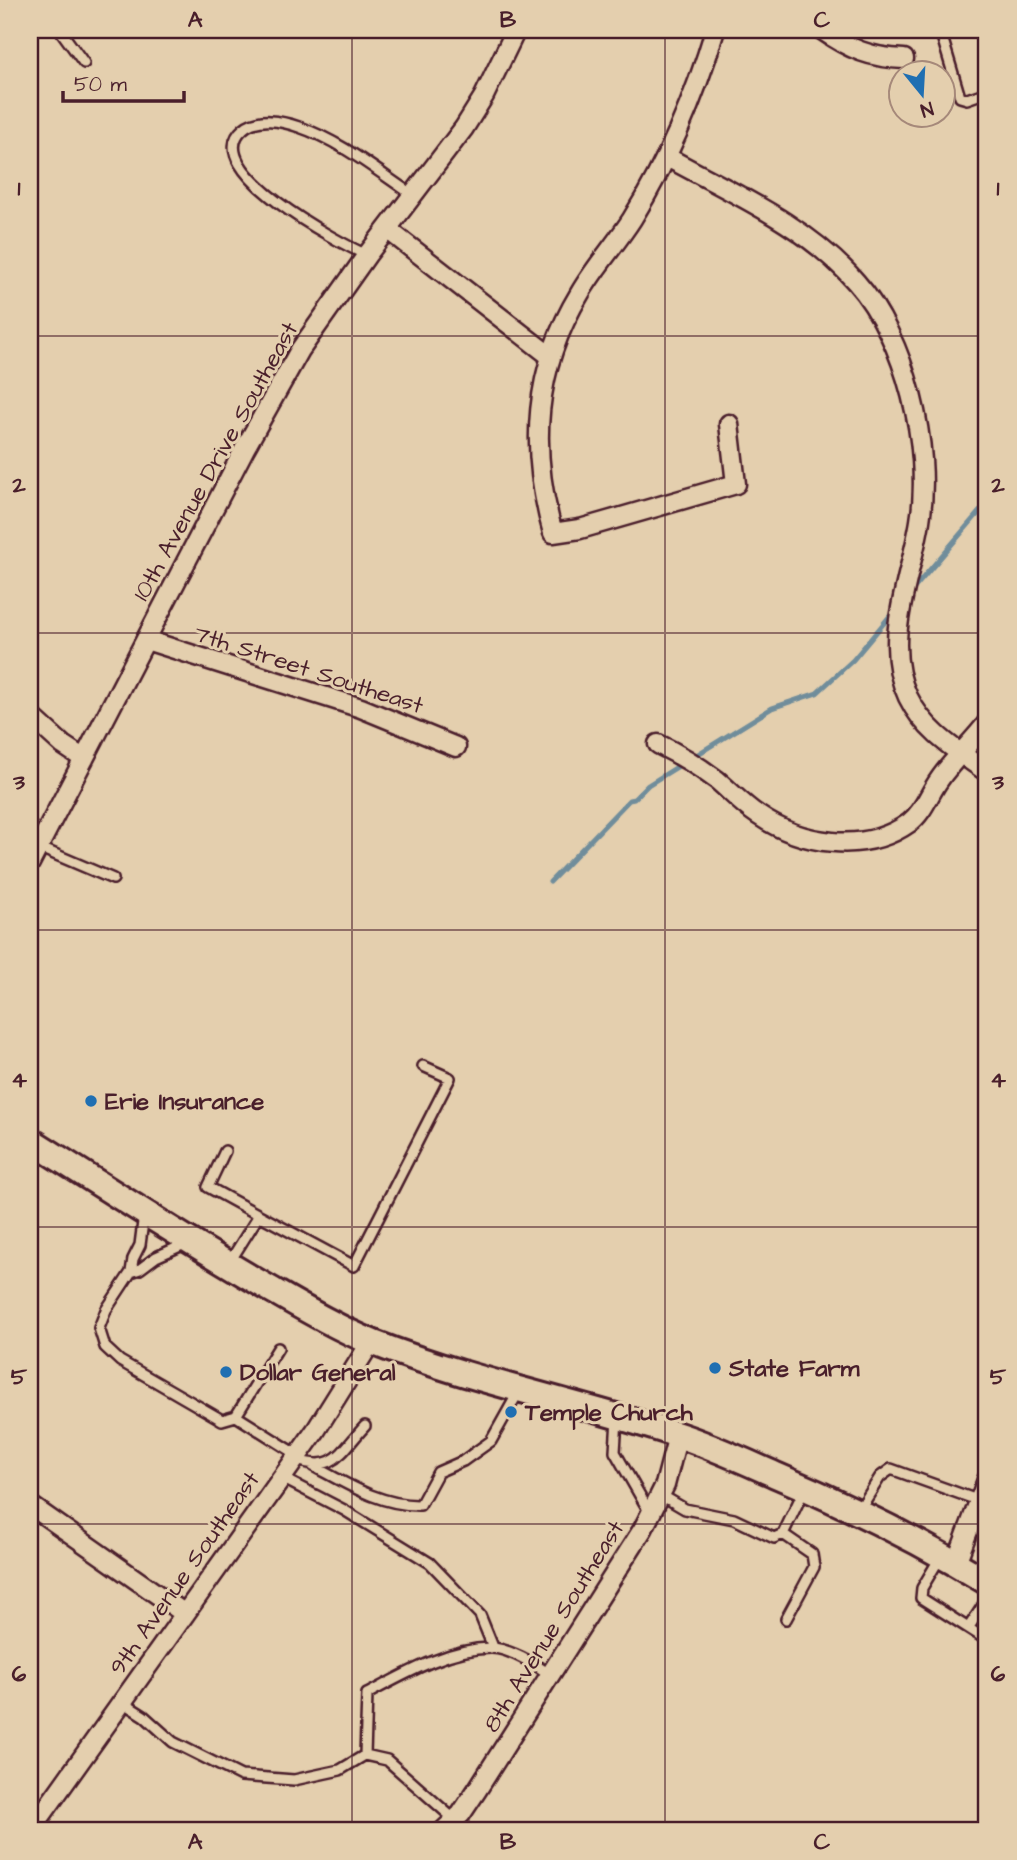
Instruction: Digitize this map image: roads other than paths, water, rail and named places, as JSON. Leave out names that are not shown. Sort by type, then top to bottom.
[{"type":"main road","points":[[30,1140],[190,1242],[371,1342],[519,1390],[678,1434],[859,1511],[987,1582]]},
{"type":"street","name":"10th Avenue Drive Southeast","points":[[34,855],[245,448],[300,350],[367,255],[464,128],[485,96],[516,30]]},
{"type":"street","points":[[715,30],[686,116],[667,157],[631,221],[580,293],[558,334],[550,356],[541,397],[538,446],[543,490],[553,533],[606,522],[736,484],[729,424]]},
{"type":"street","points":[[822,30],[856,51],[880,58],[904,59]]},
{"type":"street","points":[[667,157],[821,247],[858,284],[886,327],[911,397],[923,478],[920,523],[897,631],[898,669],[907,696],[922,721],[938,738],[987,772]]},
{"type":"street","points":[[387,229],[550,356]]},
{"type":"street","name":"7th Street Southeast","points":[[146,640],[360,708],[456,747]]},
{"type":"street","points":[[30,715],[63,745],[84,759]]},
{"type":"street","points":[[658,744],[697,766],[745,806],[774,825],[806,839],[835,842],[876,839],[909,823],[918,815],[937,782],[959,753],[987,723]]},
{"type":"street","name":"9th Avenue Southeast","points":[[31,1830],[282,1478],[371,1342]]},
{"type":"street","name":"8th Avenue Southeast","points":[[450,1825],[477,1790],[651,1514],[673,1461],[678,1434]]},
{"type":"street","points":[[949,1559],[980,1501],[987,1480]]},
{"type":"street","points":[[30,1505],[185,1614]]},
{"type":"lane","points":[[60,30],[85,63]]},
{"type":"lane","points":[[940,30],[960,97],[967,99],[987,92]]},
{"type":"lane","points":[[367,255],[300,218],[256,184],[241,168],[234,155],[235,139],[239,132],[245,126],[258,122],[280,122],[299,127],[352,153],[413,195]]},
{"type":"lane","points":[[34,855],[113,880]]},
{"type":"lane","points":[[225,1151],[208,1187],[354,1266],[450,1078],[423,1066]]},
{"type":"lane","points":[[144,1213],[140,1245],[133,1259],[131,1272],[106,1310],[99,1328],[106,1346],[120,1361],[222,1419],[236,1416],[278,1348]]},
{"type":"lane","points":[[228,1264],[259,1215]]},
{"type":"lane","points":[[131,1272],[190,1242]]},
{"type":"lane","points":[[236,1416],[296,1457],[361,1491],[401,1506],[420,1505],[438,1472],[463,1461],[491,1441],[519,1390]]},
{"type":"lane","points":[[617,1416],[615,1452],[651,1514]]},
{"type":"lane","points":[[313,1466],[330,1463],[365,1426]]},
{"type":"lane","points":[[859,1511],[880,1477],[891,1469],[980,1501]]},
{"type":"lane","points":[[282,1478],[344,1510],[430,1563],[480,1615],[493,1647]]},
{"type":"lane","points":[[661,1494],[685,1509],[734,1519],[774,1538],[783,1534],[806,1487]]},
{"type":"lane","points":[[783,1534],[812,1555],[814,1567],[786,1619]]},
{"type":"lane","points":[[949,1559],[922,1588],[921,1598],[987,1640]]},
{"type":"lane","points":[[969,1627],[987,1599]]},
{"type":"lane","points":[[365,1755],[367,1694],[447,1655],[493,1647],[535,1663],[550,1675]]},
{"type":"lane","points":[[122,1702],[144,1716],[173,1742],[241,1776],[295,1780],[340,1770],[365,1755],[387,1760],[450,1825]]},
{"type":"waterway","points":[[910,593],[987,503]]},
{"type":"waterway","points":[[550,882],[629,800],[634,799],[648,785],[772,708],[817,693],[853,660],[894,611]]},
{"type":"place","name":"Erie Insurance","points":[[91,1101]]},
{"type":"place","name":"State Farm","points":[[715,1368]]},
{"type":"place","name":"Dollar General","points":[[226,1372]]},
{"type":"place","name":"Temple Church","points":[[511,1412]]}]
